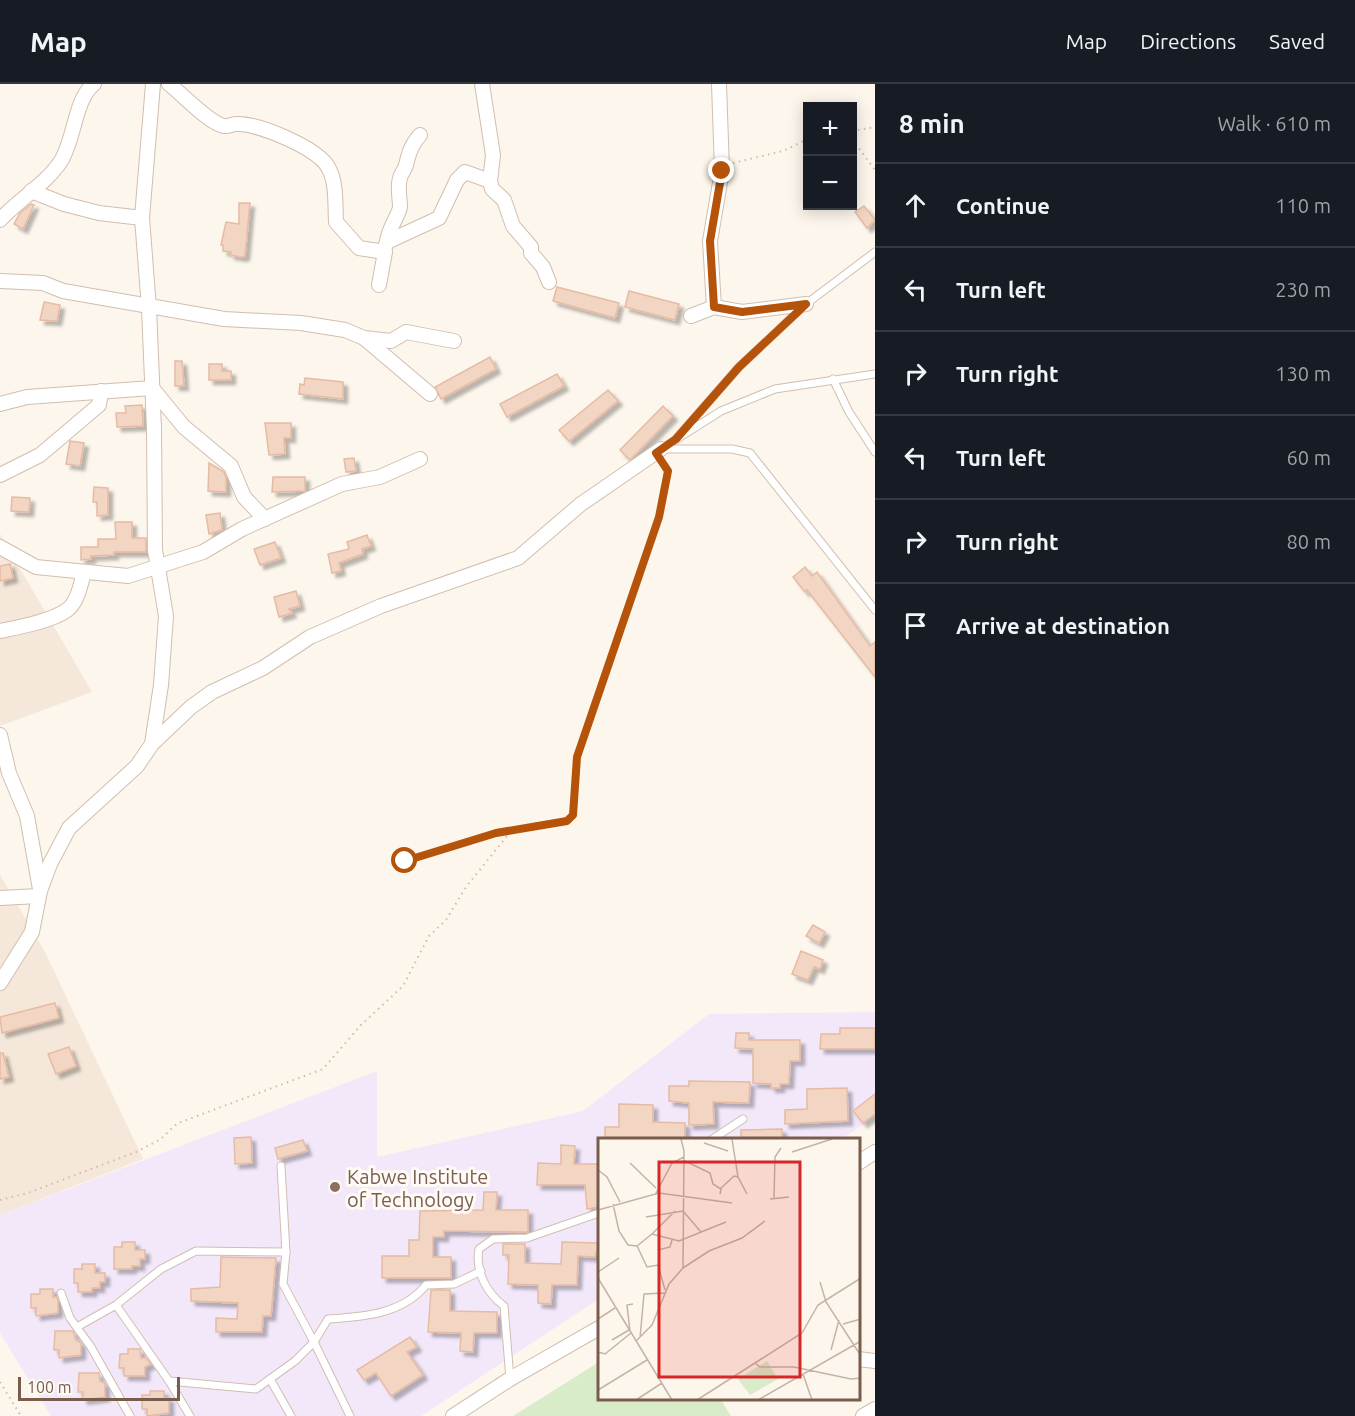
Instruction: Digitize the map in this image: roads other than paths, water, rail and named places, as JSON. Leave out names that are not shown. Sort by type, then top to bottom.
[{"type":"street","points":[[0,220],[61,161],[75,129],[84,93],[94,84]]},
{"type":"street","points":[[152,744],[161,685],[166,616],[154,550],[152,388],[142,218],[153,84]]},
{"type":"street","points":[[169,84],[207,117],[224,126],[247,125],[288,138],[317,155],[329,167],[335,193],[336,222],[359,248],[385,247],[439,218],[457,180],[465,172],[490,181]]},
{"type":"street","points":[[482,84],[493,155],[490,181],[492,189],[504,200],[513,226],[531,247],[531,254],[543,267],[549,282]]},
{"type":"street","points":[[714,307],[710,241],[722,164],[719,84]]},
{"type":"street","points":[[379,285],[388,229],[400,208],[398,195],[400,175],[406,166],[406,158],[412,143],[420,135]]},
{"type":"street","points":[[31,191],[87,210],[142,218]]},
{"type":"street","points":[[0,281],[43,284],[63,291],[224,320],[301,323],[345,330],[364,338],[430,394]]},
{"type":"street","points":[[691,316],[714,307],[742,312],[806,304]]},
{"type":"street","points":[[364,338],[391,340],[406,332],[454,341]]},
{"type":"street","points":[[0,404],[27,397],[152,388]]},
{"type":"street","points":[[152,388],[184,427],[231,466],[244,497],[265,519]]},
{"type":"street","points":[[0,475],[40,456],[59,441],[99,405],[101,391]]},
{"type":"street","points":[[0,983],[32,933],[40,894],[50,864],[69,828],[136,766],[152,744],[190,707],[212,692],[264,668],[310,637],[381,606],[518,558],[580,504],[659,451]]},
{"type":"street","points":[[0,547],[36,567],[128,576],[203,552],[265,519],[342,484],[380,477],[420,459]]},
{"type":"street","points":[[0,631],[37,622],[68,610],[77,596],[84,572]]},
{"type":"street","points":[[0,735],[9,772],[27,816],[40,894]]},
{"type":"street","points":[[0,898],[40,894]]},
{"type":"street","points":[[860,1162],[875,1152]]},
{"type":"street","points":[[453,1416],[510,1379],[598,1331]]},
{"type":"street","points":[[860,1359],[875,1361]]},
{"type":"street","points":[[863,1416],[875,1409]]},
{"type":"lane","points":[[676,439],[739,367],[806,304],[875,252]]},
{"type":"lane","points":[[659,451],[721,411],[775,389],[833,379],[875,376]]},
{"type":"lane","points":[[833,379],[849,412],[875,452]]},
{"type":"lane","points":[[659,451],[732,449],[750,453],[875,610]]},
{"type":"lane","points":[[714,1138],[743,1119]]},
{"type":"lane","points":[[281,1166],[286,1252],[283,1284],[350,1416]]},
{"type":"lane","points":[[510,1379],[504,1306],[490,1296],[477,1261],[479,1249],[493,1239],[527,1238],[598,1213]]},
{"type":"lane","points":[[77,1327],[116,1305],[161,1269],[196,1251],[286,1252]]},
{"type":"lane","points":[[169,1381],[256,1389],[295,1361],[314,1342],[328,1319],[366,1317],[414,1300],[426,1285],[454,1284],[481,1271]]},
{"type":"lane","points":[[61,1293],[70,1318],[91,1347],[130,1416]]},
{"type":"lane","points":[[116,1305],[169,1381],[190,1416]]},
{"type":"lane","points":[[270,1379],[291,1416]]},
{"type":"place","name":"Kabwe Institute of Technology","points":[[335,1187]]}]
